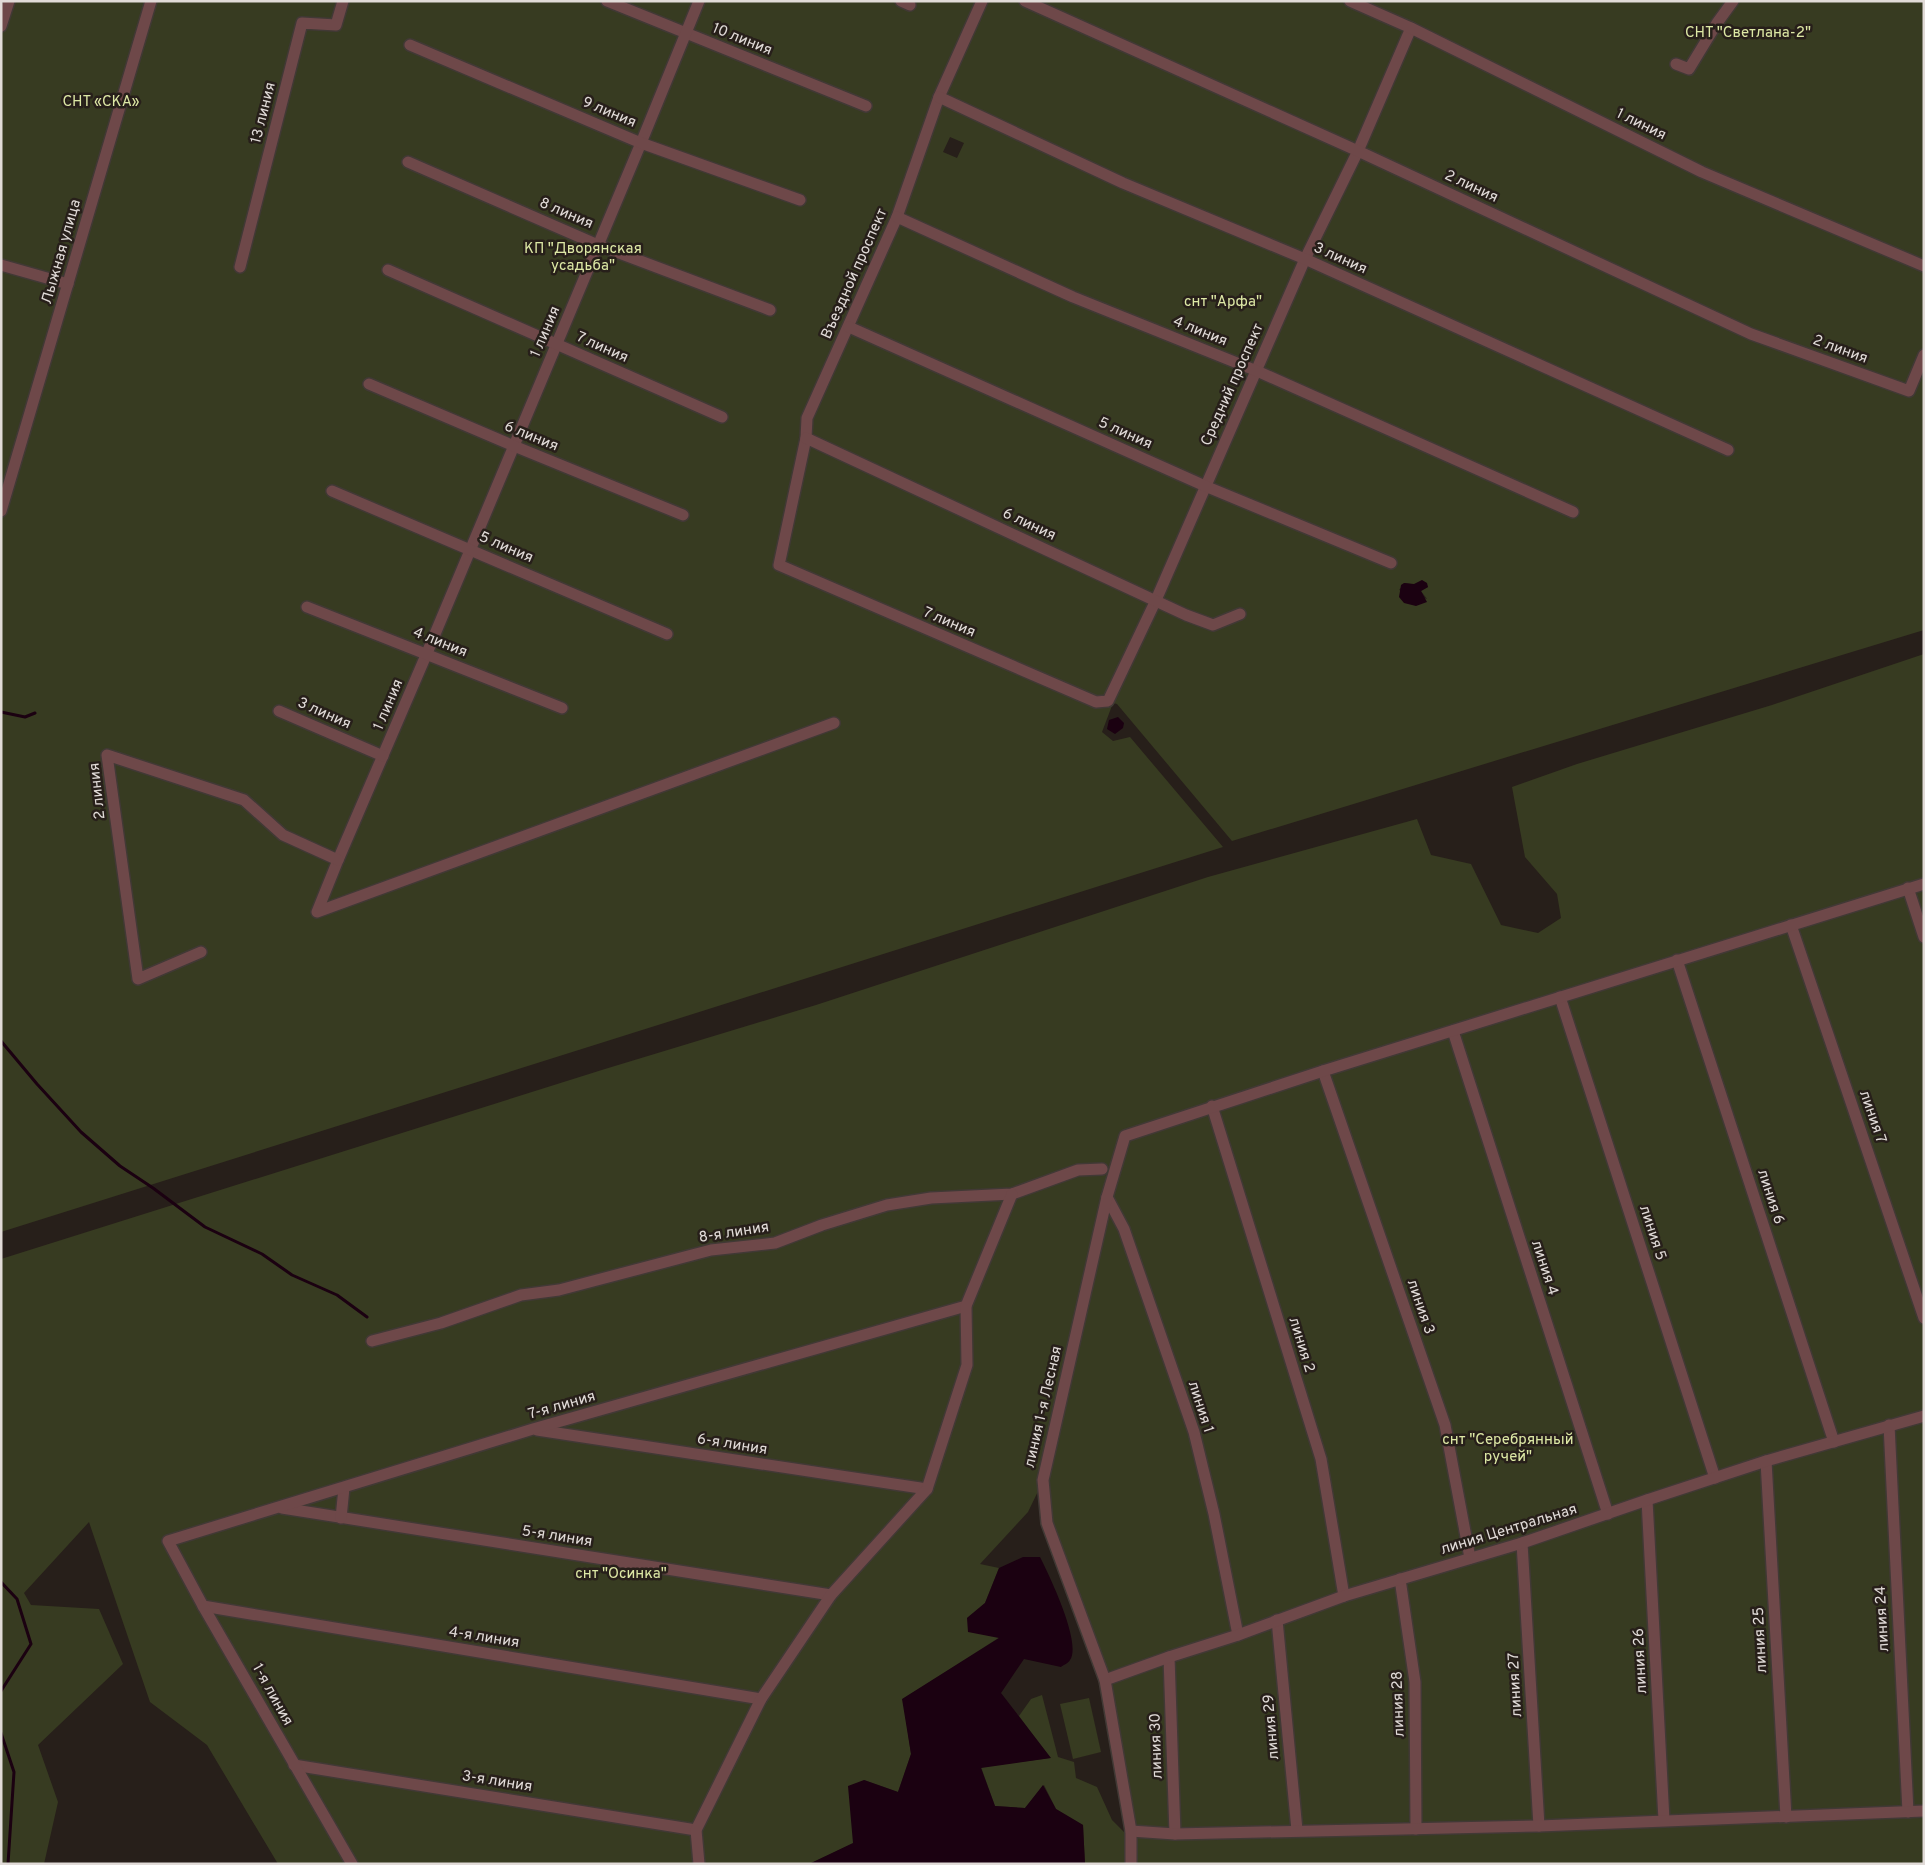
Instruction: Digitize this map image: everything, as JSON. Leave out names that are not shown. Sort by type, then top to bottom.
[{"type":"street","points":[[1,26],[9,1]]},
{"type":"street","name":"Лыжная улица","points":[[1,511],[151,1]]},
{"type":"street","name":"13 линия","points":[[240,267],[302,23],[336,25],[343,1]]},
{"type":"street","name":"10 линия","points":[[607,1],[866,106]]},
{"type":"street","name":"1 линия","points":[[699,1],[642,144],[317,912],[834,723]]},
{"type":"street","name":"Въездной проспект","points":[[779,565],[806,438],[807,418],[897,217],[939,97],[982,1]]},
{"type":"street","name":"2 линия","points":[[1025,1],[1358,151],[1751,334],[1909,391],[1924,355]]},
{"type":"street","name":"1 линия","points":[[1350,1],[1411,28],[1702,172],[1924,266]]},
{"type":"street","points":[[1676,64],[1689,69],[1733,1]]},
{"type":"street","name":"Средний проспект","points":[[1108,701],[1156,600],[1305,259],[1358,151],[1411,28]]},
{"type":"street","name":"9 линия","points":[[410,46],[642,144],[800,200]]},
{"type":"street","name":"3 линия","points":[[939,97],[1123,183],[1305,259],[1728,450]]},
{"type":"street","name":"8 линия","points":[[408,162],[598,245],[770,310]]},
{"type":"street","name":"4 линия","points":[[897,217],[1073,297],[1257,370],[1573,512]]},
{"type":"street","points":[[1,265],[68,284]]},
{"type":"street","name":"7 линия","points":[[388,270],[722,417]]},
{"type":"street","name":"5 линия","points":[[849,327],[1205,486],[1391,563]]},
{"type":"street","name":"6 линия","points":[[369,384],[514,446],[683,514]]},
{"type":"street","name":"6 линия","points":[[806,438],[1214,625],[1240,614]]},
{"type":"street","name":"5 линия","points":[[332,491],[667,634]]},
{"type":"street","name":"7 линия","points":[[779,565],[1096,702],[1108,701]]},
{"type":"street","name":"4 линия","points":[[307,607],[562,708]]},
{"type":"street","name":"3 линия","points":[[280,711],[383,756]]},
{"type":"street","name":"2 линия","points":[[200,952],[138,979],[107,754],[244,800],[283,835],[338,860]]},
{"type":"street","points":[[1212,1106],[1924,884]]},
{"type":"street","points":[[1908,888],[1924,937]]},
{"type":"street","name":"линия 7","points":[[1791,925],[1924,1318]]},
{"type":"street","name":"линия 6","points":[[1677,960],[1834,1442]]},
{"type":"street","name":"линия 5","points":[[1560,997],[1715,1478]]},
{"type":"street","name":"линия 4","points":[[1453,1031],[1608,1514]]},
{"type":"street","name":"линия 3","points":[[1323,1071],[1445,1425],[1470,1558]]},
{"type":"street","name":"линия 1-я Лесная","points":[[1131,1836],[1105,1680],[1047,1523],[1043,1480],[1107,1196],[1125,1136],[1212,1106]]},
{"type":"street","name":"линия 2","points":[[1212,1106],[1321,1459],[1344,1596]]},
{"type":"street","name":"8-я линия","points":[[372,1341],[441,1323],[521,1295],[559,1290],[711,1250],[775,1243],[822,1224],[887,1205],[931,1198],[1012,1194],[1078,1170],[1102,1169]]},
{"type":"street","points":[[699,1864],[696,1830],[762,1698],[830,1595],[927,1489],[967,1365],[966,1306],[1012,1194]]},
{"type":"street","name":"линия 1","points":[[1107,1196],[1124,1229],[1194,1432],[1214,1514],[1238,1636]]},
{"type":"street","name":"7-я линия","points":[[168,1541],[533,1429],[966,1306]]},
{"type":"street","name":"линия Центральная","points":[[1105,1680],[1169,1657],[1238,1636],[1344,1596],[1522,1543],[1766,1462],[1924,1416]]},
{"type":"street","name":"линия 24","points":[[1889,1425],[1908,1812]]},
{"type":"street","name":"6-я линия","points":[[533,1429],[927,1489]]},
{"type":"street","name":"линия 25","points":[[1766,1462],[1786,1817]]},
{"type":"street","points":[[342,1518],[344,1488]]},
{"type":"street","name":"линия 26","points":[[1647,1500],[1664,1820]]},
{"type":"street","name":"5-я линия","points":[[278,1508],[830,1595]]},
{"type":"street","name":"1-я линия","points":[[168,1541],[203,1606],[352,1864]]},
{"type":"street","name":"линия 27","points":[[1522,1543],[1539,1826]]},
{"type":"street","name":"линия 28","points":[[1400,1579],[1415,1682],[1416,1829]]},
{"type":"street","name":"4-я линия","points":[[203,1606],[762,1698]]},
{"type":"street","name":"линия 29","points":[[1277,1620],[1297,1830]]},
{"type":"street","name":"линия 30","points":[[1169,1657],[1175,1834]]},
{"type":"street","name":"3-я линия","points":[[294,1765],[696,1830]]},
{"type":"street","points":[[1131,1864],[1131,1836],[1297,1830],[1539,1826],[1924,1811]]},
{"type":"green space","points":[[1,1],[1924,1],[1924,630],[1232,841],[1117,704],[1113,703],[1102,732],[1113,741],[1130,737],[1223,847],[1,1232]],"holes":[[[950,137],[964,143],[957,158],[943,152]],[[1405,583],[1428,587],[1421,591],[1427,599],[1399,590]]]},
{"type":"green space","points":[[1924,654],[1924,1864],[1085,1864],[1083,1825],[1056,1809],[1044,1785],[1025,1808],[995,1806],[981,1767],[1050,1758],[1019,1716],[1031,1699],[1042,1695],[1058,1757],[1074,1762],[1076,1778],[1097,1787],[1112,1820],[1131,1839],[1105,1680],[1047,1523],[1043,1481],[1028,1512],[980,1564],[999,1568],[985,1603],[967,1618],[1000,1637],[903,1699],[911,1754],[898,1792],[864,1780],[854,1843],[809,1864],[278,1864],[207,1745],[150,1702],[89,1522],[24,1593],[31,1605],[99,1609],[123,1664],[38,1745],[58,1802],[44,1864],[1,1864],[1,1259],[605,1069],[816,1005],[1208,877],[1417,819],[1431,855],[1471,864],[1501,925],[1538,933],[1561,918],[1557,894],[1525,857],[1512,787],[1577,764],[1772,705]]},
{"type":"green space","points":[[1089,1698],[1101,1752],[1073,1759],[1060,1704]]},
{"type":"shaded area","points":[[1422,580],[1427,583],[1428,587],[1421,591],[1427,602],[1416,606],[1404,603],[1399,597],[1401,585],[1404,583],[1414,584]]},
{"type":"shaded area","points":[[1118,717],[1124,723],[1123,728],[1115,734],[1107,729],[1109,720]]},
{"type":"shaded area","points":[[1023,1557],[1040,1557],[1063,1609],[1072,1639],[1073,1651],[1069,1661],[1061,1667],[1024,1659],[1001,1693],[1051,1758],[981,1768],[995,1806],[1025,1808],[1043,1785],[1056,1809],[1083,1825],[1085,1864],[809,1864],[853,1843],[848,1786],[864,1780],[898,1792],[911,1754],[902,1699],[999,1638],[968,1632],[967,1618],[985,1603],[999,1568]]},
{"type":"waterway","points":[[1,712],[25,717],[35,713]]},
{"type":"waterway","points":[[1,1041],[81,1132],[120,1166],[205,1227],[262,1254],[292,1275],[337,1295],[367,1317]]},
{"type":"waterway","points":[[1,1582],[17,1599],[31,1644],[1,1691]]},
{"type":"waterway","points":[[1,1733],[14,1772],[8,1864]]},
{"type":"park label","name":"СНТ \"Светлана-2\"","points":[[1748,33]]},
{"type":"park label","name":"СНТ «СКА»","points":[[101,102]]},
{"type":"park label","name":"КП \"Дворянская усадьба\"","points":[[583,258]]},
{"type":"park label","name":"снт \"Арфа\"","points":[[1223,302]]},
{"type":"park label","name":"снт \"Серебрянный ручей\"","points":[[1508,1448]]},
{"type":"park label","name":"снт \"Осинка\"","points":[[621,1574]]}]
